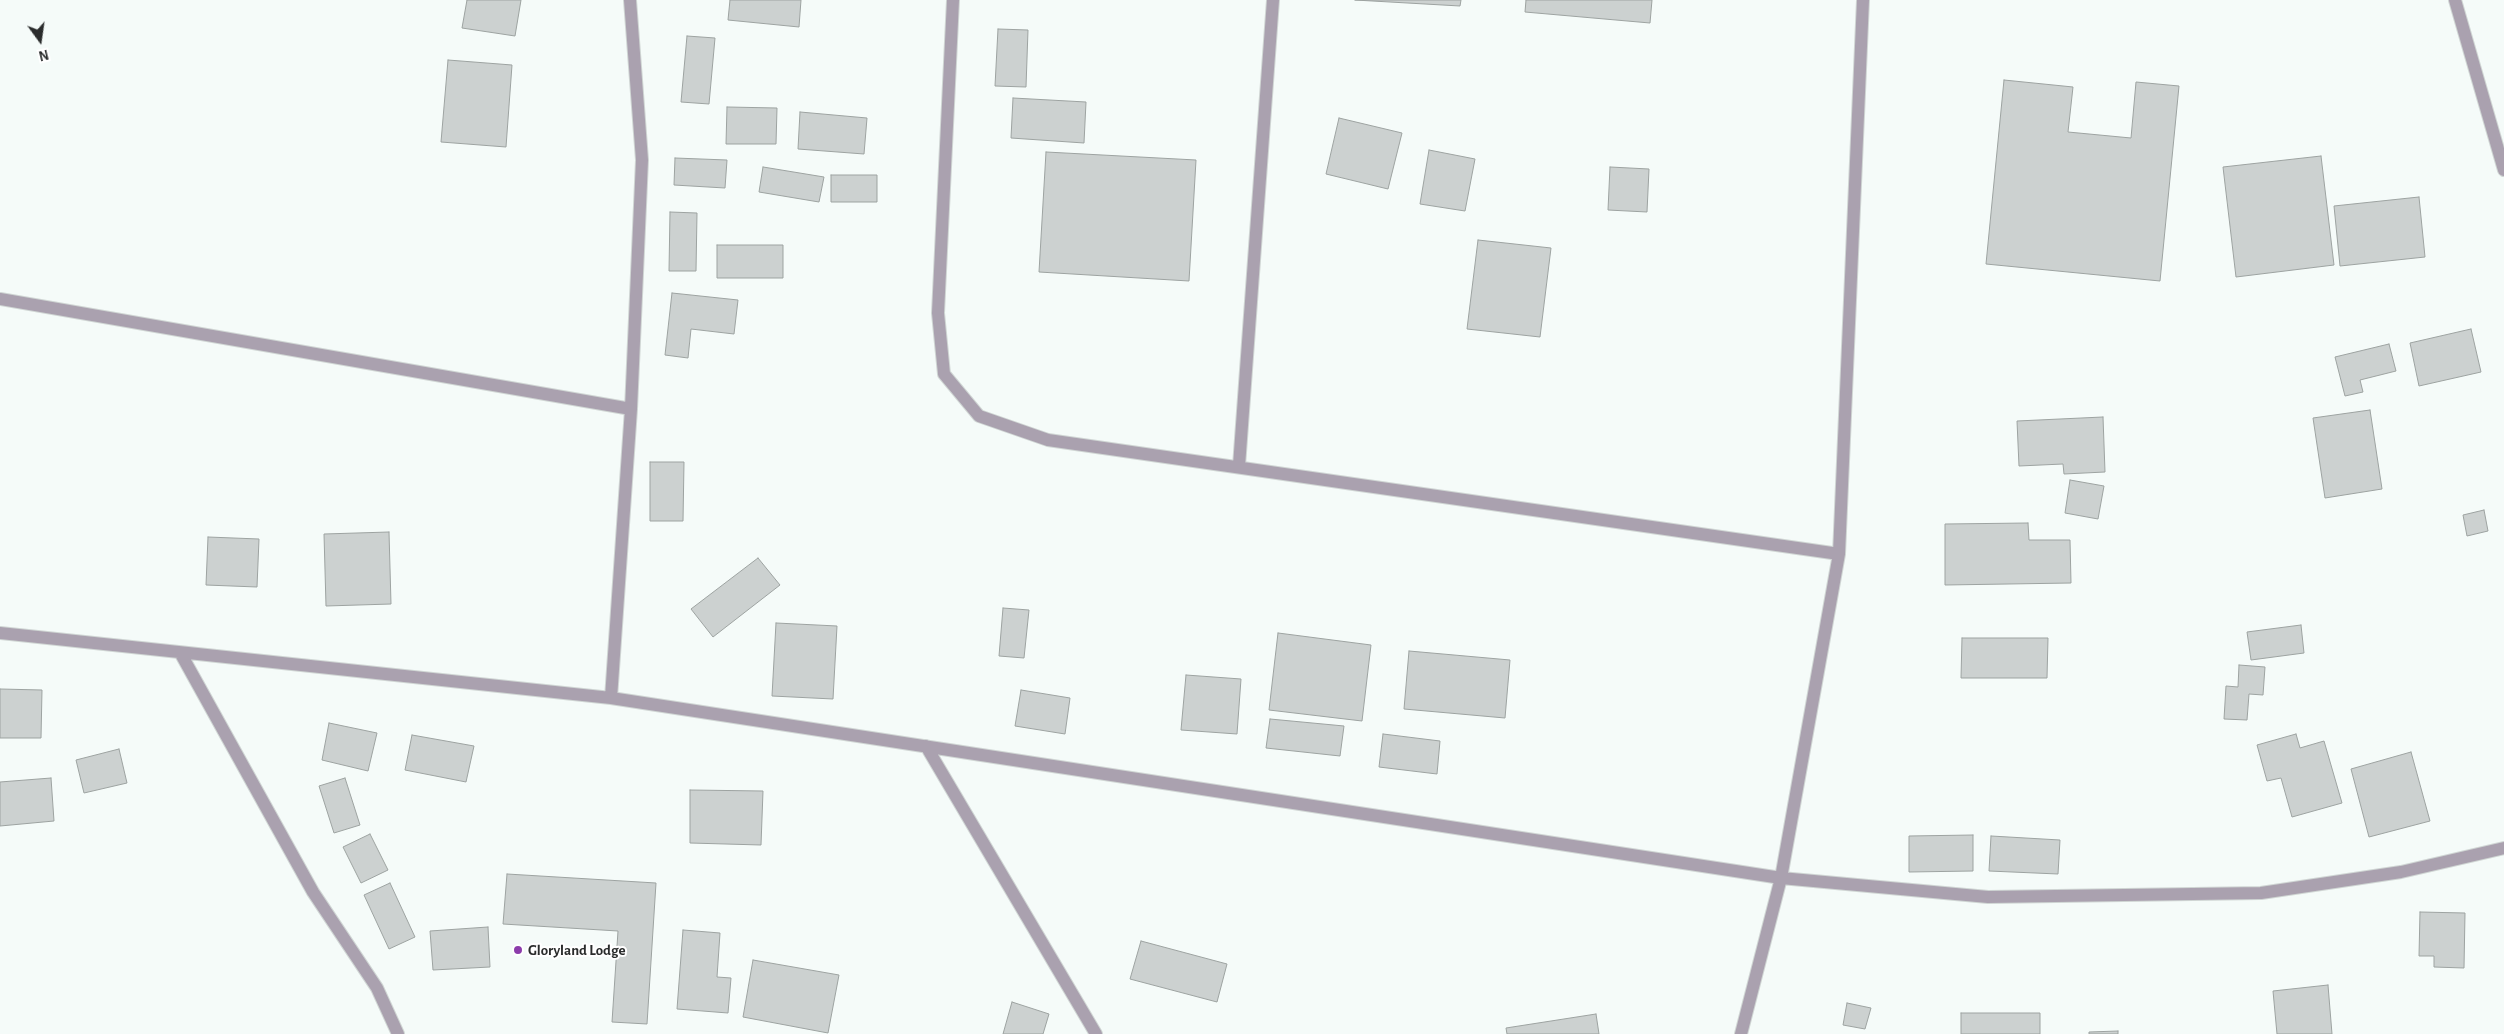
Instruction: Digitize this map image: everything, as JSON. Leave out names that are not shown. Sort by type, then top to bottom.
[{"type":"street","points":[[611,698],[630,409],[642,160],[630,0]]},
{"type":"street","points":[[952,0],[938,312],[944,374],[979,416],[1048,440],[1239,466],[1839,554]]},
{"type":"street","points":[[1239,466],[1273,0]]},
{"type":"street","points":[[1741,1034],[1781,878],[1839,554],[1863,0]]},
{"type":"street","points":[[2455,0],[2504,170]]},
{"type":"street","points":[[0,299],[630,409]]},
{"type":"street","points":[[0,633],[181,654],[611,698],[1781,878],[1988,897],[2261,893],[2401,872],[2504,848]]},
{"type":"street","points":[[181,654],[313,892],[377,988],[398,1034]]},
{"type":"street","points":[[926,746],[1096,1034]]},
{"type":"building","points":[[467,0],[521,0],[515,36],[462,28]]},
{"type":"building","points":[[730,0],[801,0],[799,27],[728,20]]},
{"type":"building","points":[[1355,0],[1461,0],[1460,6]]},
{"type":"building","points":[[1526,0],[1652,0],[1650,23],[1525,12]]},
{"type":"building","points":[[998,29],[1028,30],[1026,87],[995,86]]},
{"type":"building","points":[[687,36],[715,38],[709,104],[681,102]]},
{"type":"building","points":[[448,60],[512,65],[506,147],[441,142]]},
{"type":"building","points":[[2004,80],[2073,87],[2068,132],[2131,138],[2136,82],[2179,86],[2160,281],[1986,264]]},
{"type":"building","points":[[1013,98],[1086,102],[1084,143],[1011,138]]},
{"type":"building","points":[[727,107],[777,108],[776,144],[726,144]]},
{"type":"building","points":[[800,112],[867,118],[864,154],[798,149]]},
{"type":"building","points":[[1339,118],[1402,133],[1388,189],[1326,174]]},
{"type":"building","points":[[1429,150],[1475,159],[1465,211],[1420,204]]},
{"type":"building","points":[[1046,152],[1196,160],[1189,281],[1039,272]]},
{"type":"building","points":[[2321,156],[2334,265],[2236,277],[2223,167]]},
{"type":"building","points":[[675,158],[727,160],[725,188],[674,185]]},
{"type":"building","points":[[763,167],[824,177],[819,202],[759,192]]},
{"type":"building","points":[[1610,167],[1649,169],[1647,212],[1608,210]]},
{"type":"building","points":[[831,175],[877,175],[877,202],[831,202]]},
{"type":"building","points":[[2419,197],[2425,257],[2340,266],[2334,206]]},
{"type":"building","points":[[670,212],[697,213],[696,271],[669,271]]},
{"type":"building","points":[[1478,240],[1551,248],[1540,337],[1467,329]]},
{"type":"building","points":[[717,245],[783,245],[783,278],[717,278]]},
{"type":"building","points":[[672,293],[738,300],[734,334],[691,329],[688,358],[665,355]]},
{"type":"building","points":[[2471,329],[2481,372],[2419,386],[2410,343]]},
{"type":"building","points":[[2389,344],[2396,371],[2360,380],[2363,392],[2345,396],[2335,357]]},
{"type":"building","points":[[2370,410],[2382,489],[2325,498],[2313,418]]},
{"type":"building","points":[[2103,417],[2105,472],[2064,474],[2063,464],[2019,466],[2017,421]]},
{"type":"building","points":[[650,462],[684,462],[683,521],[650,521]]},
{"type":"building","points":[[2070,480],[2104,486],[2098,519],[2065,513]]},
{"type":"building","points":[[2484,510],[2488,531],[2467,536],[2463,515]]},
{"type":"building","points":[[2028,523],[2029,540],[2070,540],[2071,583],[1945,585],[1945,524]]},
{"type":"building","points":[[389,532],[391,604],[326,606],[324,534]]},
{"type":"building","points":[[208,537],[259,539],[257,587],[206,585]]},
{"type":"building","points":[[758,558],[780,585],[713,637],[691,609]]},
{"type":"building","points":[[1003,608],[1029,610],[1024,658],[999,656]]},
{"type":"building","points":[[776,623],[837,626],[833,699],[772,696]]},
{"type":"building","points":[[2301,625],[2304,653],[2251,660],[2247,632]]},
{"type":"building","points":[[1278,633],[1371,645],[1362,721],[1269,710]]},
{"type":"building","points":[[1962,638],[2048,638],[2047,678],[1961,678]]},
{"type":"building","points":[[1409,651],[1510,660],[1505,718],[1404,709]]},
{"type":"building","points":[[2239,665],[2265,667],[2263,695],[2249,694],[2247,720],[2224,719],[2226,686],[2238,687]]},
{"type":"building","points":[[1186,675],[1241,679],[1237,734],[1181,730]]},
{"type":"building","points":[[0,689],[42,690],[41,738],[0,738]]},
{"type":"building","points":[[1021,690],[1070,698],[1065,734],[1015,726]]},
{"type":"building","points":[[1270,719],[1344,726],[1340,756],[1266,748]]},
{"type":"building","points":[[329,723],[377,733],[368,771],[322,760]]},
{"type":"building","points":[[1383,734],[1440,741],[1437,774],[1379,767]]},
{"type":"building","points":[[2296,734],[2300,748],[2324,741],[2342,803],[2292,817],[2281,778],[2267,781],[2257,745]]},
{"type":"building","points":[[412,735],[474,746],[466,782],[405,770]]},
{"type":"building","points":[[119,749],[127,783],[84,793],[76,760]]},
{"type":"building","points":[[2411,752],[2430,821],[2369,837],[2351,769]]},
{"type":"building","points":[[51,778],[54,821],[0,826],[0,782]]},
{"type":"building","points":[[345,778],[360,825],[334,833],[319,786]]},
{"type":"building","points":[[690,790],[763,791],[761,845],[690,843]]},
{"type":"building","points":[[370,834],[388,870],[361,883],[343,847]]},
{"type":"building","points":[[1973,835],[1973,871],[1909,872],[1909,836]]},
{"type":"building","points":[[1991,836],[2060,840],[2058,874],[1989,871]]},
{"type":"building","points":[[507,874],[656,883],[647,1024],[612,1022],[618,931],[503,924]]},
{"type":"building","points":[[390,883],[415,937],[389,949],[364,895]]},
{"type":"building","points":[[2420,912],[2465,913],[2464,968],[2434,967],[2434,956],[2419,956]]},
{"type":"building","points":[[488,927],[490,967],[433,970],[430,931]]},
{"type":"building","points":[[683,930],[720,933],[717,977],[731,978],[728,1013],[677,1009]]},
{"type":"building","points":[[1141,941],[1227,964],[1217,1002],[1130,979]]},
{"type":"building","points":[[753,960],[839,975],[828,1033],[743,1017]]},
{"type":"building","points":[[2328,985],[2332,1034],[2277,1034],[2273,991]]},
{"type":"building","points":[[1012,1002],[1049,1014],[1043,1034],[1003,1034]]},
{"type":"building","points":[[1847,1003],[1871,1008],[1865,1029],[1843,1025]]},
{"type":"building","points":[[1961,1013],[2040,1013],[2040,1034],[1961,1034]]},
{"type":"building","points":[[1596,1014],[1599,1034],[1507,1034],[1506,1028]]},
{"type":"building","points":[[2118,1031],[2118,1034],[2089,1034],[2089,1032]]},
{"type":"place","name":"Gloryland Lodge","points":[[518,950]]}]
